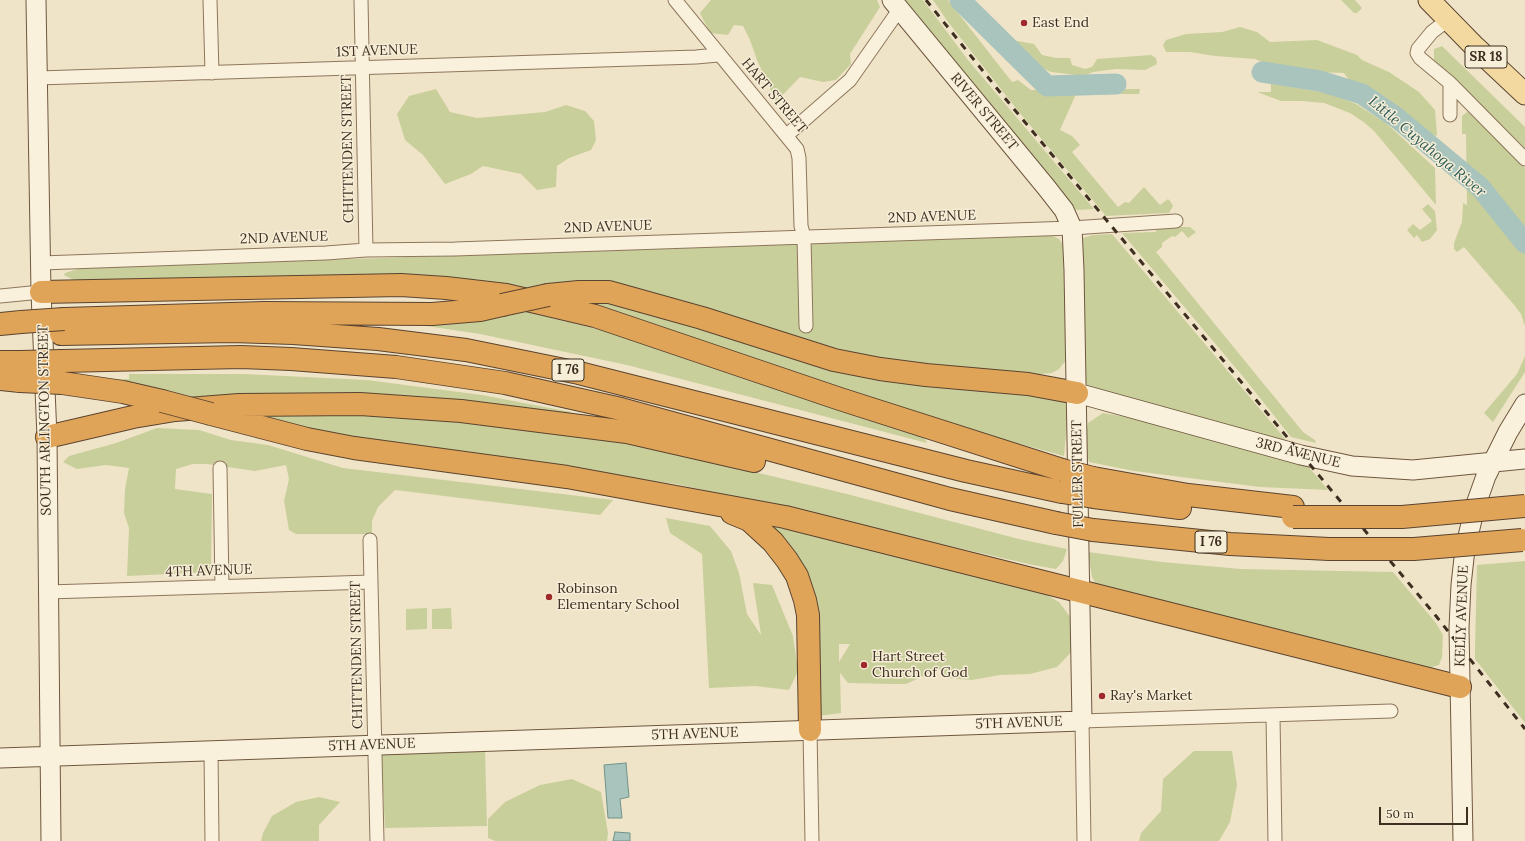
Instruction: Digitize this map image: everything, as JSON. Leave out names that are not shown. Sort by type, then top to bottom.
[{"type":"highway","points":[[41,292],[401,285],[506,295],[595,316],[863,406],[1062,470],[1094,487],[1188,495],[1293,512],[1355,517],[1444,514],[1525,506]]},
{"type":"highway","points":[[10,329],[264,313],[416,315],[480,310],[548,295],[579,292],[609,292],[702,318],[834,360],[880,369],[926,375],[1028,384],[1076,393]]},
{"type":"highway","name":"I 76","points":[[62,326],[293,333],[374,339],[466,350],[580,373],[966,471],[1062,492],[1094,487]]},
{"type":"highway","name":"I 76","points":[[10,371],[62,361],[241,357],[356,363],[431,371],[505,383],[607,406],[950,499],[1093,530],[1230,544],[1329,549],[1414,549],[1524,540]]},
{"type":"highway","points":[[10,371],[62,383],[123,392],[294,436],[354,448],[567,477],[785,517],[1460,687]]},
{"type":"highway","points":[[47,437],[133,417],[204,407],[315,403],[414,407],[461,411],[627,432],[815,475],[950,499]]},
{"type":"highway","points":[[707,502],[749,520],[773,542],[797,576],[808,615],[810,730]]},
{"type":"main road","name":"SR 18","points":[[1429,0],[1475,47],[1525,94]]},
{"type":"street","name":"SOUTH ARLINGTON STREET","points":[[36,0],[41,292],[47,437],[51,841]]},
{"type":"street","points":[[210,0],[212,73]]},
{"type":"street","name":"CHITTENDEN STREET","points":[[361,0],[366,250]]},
{"type":"street","name":"HART STREET","points":[[675,0],[797,149],[799,158],[801,226],[804,237],[806,326]]},
{"type":"street","points":[[787,135],[850,80],[895,5]]},
{"type":"street","name":"RIVER STREET","points":[[895,5],[1046,187],[1064,210],[1072,228]]},
{"type":"street","points":[[1449,19],[1432,32],[1418,49],[1417,53],[1420,58],[1450,83],[1525,159]]},
{"type":"street","name":"1ST AVENUE","points":[[38,78],[696,57],[718,54]]},
{"type":"street","points":[[1450,83],[1450,115]]},
{"type":"street","name":"2ND AVENUE","points":[[41,263],[326,253],[366,250],[1072,228],[1176,221]]},
{"type":"street","name":"FULLER STREET","points":[[1072,228],[1082,720]]},
{"type":"street","points":[[0,296],[41,292]]},
{"type":"street","name":"3RD AVENUE","points":[[1076,393],[1301,455],[1352,466],[1413,470],[1525,459]]},
{"type":"street","name":"KELLY AVENUE","points":[[1463,841],[1460,592],[1465,549],[1475,507],[1492,462],[1525,404]]},
{"type":"street","points":[[220,468],[222,587]]},
{"type":"street","name":"CHITTENDEN STREET","points":[[370,540],[377,841]]},
{"type":"street","name":"4TH AVENUE","points":[[48,592],[371,582]]},
{"type":"street","name":"5TH AVENUE","points":[[0,758],[1082,720],[1273,716],[1391,711]]},
{"type":"street","points":[[1273,716],[1276,841]]},
{"type":"street","points":[[1082,720],[1084,841]]},
{"type":"street","points":[[810,730],[812,841]]},
{"type":"street","points":[[211,751],[212,841]]},
{"type":"green space","points":[[711,0],[877,0],[880,7],[850,54],[851,64],[836,80],[823,82],[800,77],[776,102],[743,26],[734,25],[728,35],[710,33],[700,13]]},
{"type":"green space","points":[[900,0],[923,0],[968,60],[1094,209],[1076,210]]},
{"type":"green space","points":[[933,0],[948,0],[1012,82],[1018,80],[1031,90],[1140,89],[1139,94],[1076,94],[1060,130],[1072,136],[1080,145],[1072,152],[1118,207],[1125,202],[1129,203],[1144,187],[1160,205],[1168,199],[1170,201],[1173,206],[1169,213],[1106,216],[1019,112],[948,22]]},
{"type":"green space","points":[[1341,0],[1355,0],[1362,8],[1357,13],[1354,13]]},
{"type":"green space","points":[[1240,27],[1257,32],[1270,42],[1317,40],[1357,55],[1362,60],[1389,72],[1419,92],[1435,110],[1437,136],[1422,132],[1410,124],[1394,107],[1375,93],[1352,84],[1344,73],[1312,72],[1273,67],[1255,59],[1215,56],[1190,52],[1166,52],[1163,45],[1166,40],[1186,34],[1222,32]]},
{"type":"green space","points":[[1012,40],[1034,44],[1042,55],[1056,58],[1070,58],[1072,65],[1085,69],[1092,67],[1097,59],[1151,55],[1156,58],[1157,64],[1145,70],[1116,69],[1093,72],[1084,76],[1051,72],[1029,62],[1018,54]]},
{"type":"green space","points":[[1442,46],[1525,127],[1525,148],[1434,60],[1434,49]]},
{"type":"green space","points":[[1271,84],[1329,93],[1356,104],[1386,123],[1435,168],[1436,205],[1374,131],[1365,123],[1350,113],[1324,103],[1281,101],[1257,92],[1271,92]]},
{"type":"green space","points":[[436,89],[450,112],[477,118],[545,112],[566,105],[585,111],[594,121],[596,140],[591,150],[569,158],[557,166],[556,187],[537,190],[521,174],[483,166],[471,174],[445,184],[423,155],[405,140],[397,114],[409,96]]},
{"type":"green space","points":[[1467,112],[1472,114],[1525,168],[1525,326],[1521,314],[1515,306],[1464,247],[1457,252],[1454,249],[1454,243],[1462,222],[1463,203],[1467,205],[1466,134],[1462,134],[1462,116]]},
{"type":"green space","points":[[1428,204],[1435,211],[1437,230],[1430,239],[1422,242],[1417,235],[1414,238],[1407,230],[1413,224],[1420,230],[1432,221],[1422,209]]},
{"type":"green space","points":[[1190,227],[1196,232],[1188,238],[1182,231],[1175,237],[1172,236],[1162,243],[1162,247],[1156,252],[1303,432],[1315,440],[1316,443],[1291,437],[1245,379],[1122,233],[1155,232],[1159,228]]},
{"type":"green space","points":[[1112,234],[1287,442],[1088,387],[1083,381],[1081,244],[1083,238],[1093,235]]},
{"type":"green space","points":[[1053,236],[1059,239],[1065,247],[1067,359],[1059,369],[1052,373],[1031,375],[878,362],[566,283],[533,287],[526,290],[76,281],[64,275],[65,273],[81,268]]},
{"type":"green space","points":[[568,301],[627,303],[808,362],[1059,394],[1069,402],[1064,456],[926,418]]},
{"type":"green space","points":[[520,310],[654,343],[890,424],[925,439],[927,443],[627,365],[480,334],[420,325],[430,319]]},
{"type":"green space","points":[[1525,356],[1525,372],[1493,422],[1484,413],[1517,374]]},
{"type":"green space","points":[[129,374],[244,374],[367,380],[482,395],[571,412],[569,417],[190,399],[98,380],[129,379]]},
{"type":"green space","points":[[238,413],[430,416],[616,439],[847,494],[1019,539],[1067,549],[1063,561],[1056,569],[676,484],[371,443]]},
{"type":"green space","points":[[1103,413],[1144,420],[1307,465],[1328,490],[1260,487],[1134,471],[1089,462],[1084,443],[1088,423]]},
{"type":"green space","points":[[157,428],[199,430],[231,440],[268,445],[343,468],[613,500],[600,515],[395,490],[378,507],[372,521],[372,534],[296,534],[289,530],[284,501],[289,479],[286,465],[255,471],[207,464],[193,464],[176,469],[175,489],[212,494],[211,572],[127,576],[129,528],[124,513],[125,489],[129,468],[106,465],[77,469],[63,462],[69,456],[116,443]]},
{"type":"green space","points":[[762,516],[1045,594],[1059,602],[1071,618],[1077,646],[1057,667],[1030,674],[1000,675],[972,680],[947,678],[939,669],[906,684],[892,684],[848,683],[840,673],[841,713],[818,716],[813,617]],"holes":[[[839,644],[850,644],[839,662]]]},
{"type":"green space","points":[[666,518],[710,526],[731,551],[739,573],[747,614],[761,635],[753,583],[772,585],[793,636],[798,671],[789,690],[755,686],[709,688],[702,554],[670,533]]},
{"type":"green space","points":[[1088,552],[1162,562],[1241,569],[1393,572],[1436,623],[1443,635],[1442,657],[1439,665],[1423,670],[1097,586],[1092,577]]},
{"type":"green space","points":[[1525,561],[1525,723],[1475,659],[1475,647],[1477,565]]},
{"type":"green space","points":[[427,608],[427,629],[406,630],[406,609]]},
{"type":"green space","points":[[451,608],[452,629],[432,629],[432,609]]},
{"type":"green space","points":[[485,747],[487,826],[385,828],[381,751]]},
{"type":"green space","points":[[1194,751],[1232,751],[1237,785],[1230,822],[1219,841],[1139,841],[1141,833],[1161,811],[1163,779]]},
{"type":"green space","points":[[572,779],[601,792],[608,833],[607,841],[495,841],[488,838],[488,819],[505,802],[540,785]]},
{"type":"green space","points":[[319,797],[340,802],[319,825],[319,841],[261,841],[263,833],[272,816],[296,802]]},
{"type":"water","points":[[626,763],[629,797],[620,799],[622,818],[608,818],[604,765]]},
{"type":"water","points":[[615,832],[630,833],[630,841],[613,841]]},
{"type":"waterway","name":"Little Cuyahoga River","points":[[960,0],[1047,86],[1116,84]]},
{"type":"waterway","name":"Little Cuyahoga River","points":[[1262,72],[1320,81],[1362,94],[1397,118],[1480,187],[1525,243]]},
{"type":"railway","points":[[926,0],[999,91],[1436,616],[1525,729]]},
{"type":"place","name":"East End","points":[[1024,23]]},
{"type":"place","name":"Robinson Elementary School","points":[[549,597]]},
{"type":"place","name":"Hart Street Church of God","points":[[864,665]]},
{"type":"place","name":"Ray's Market","points":[[1102,696]]}]
